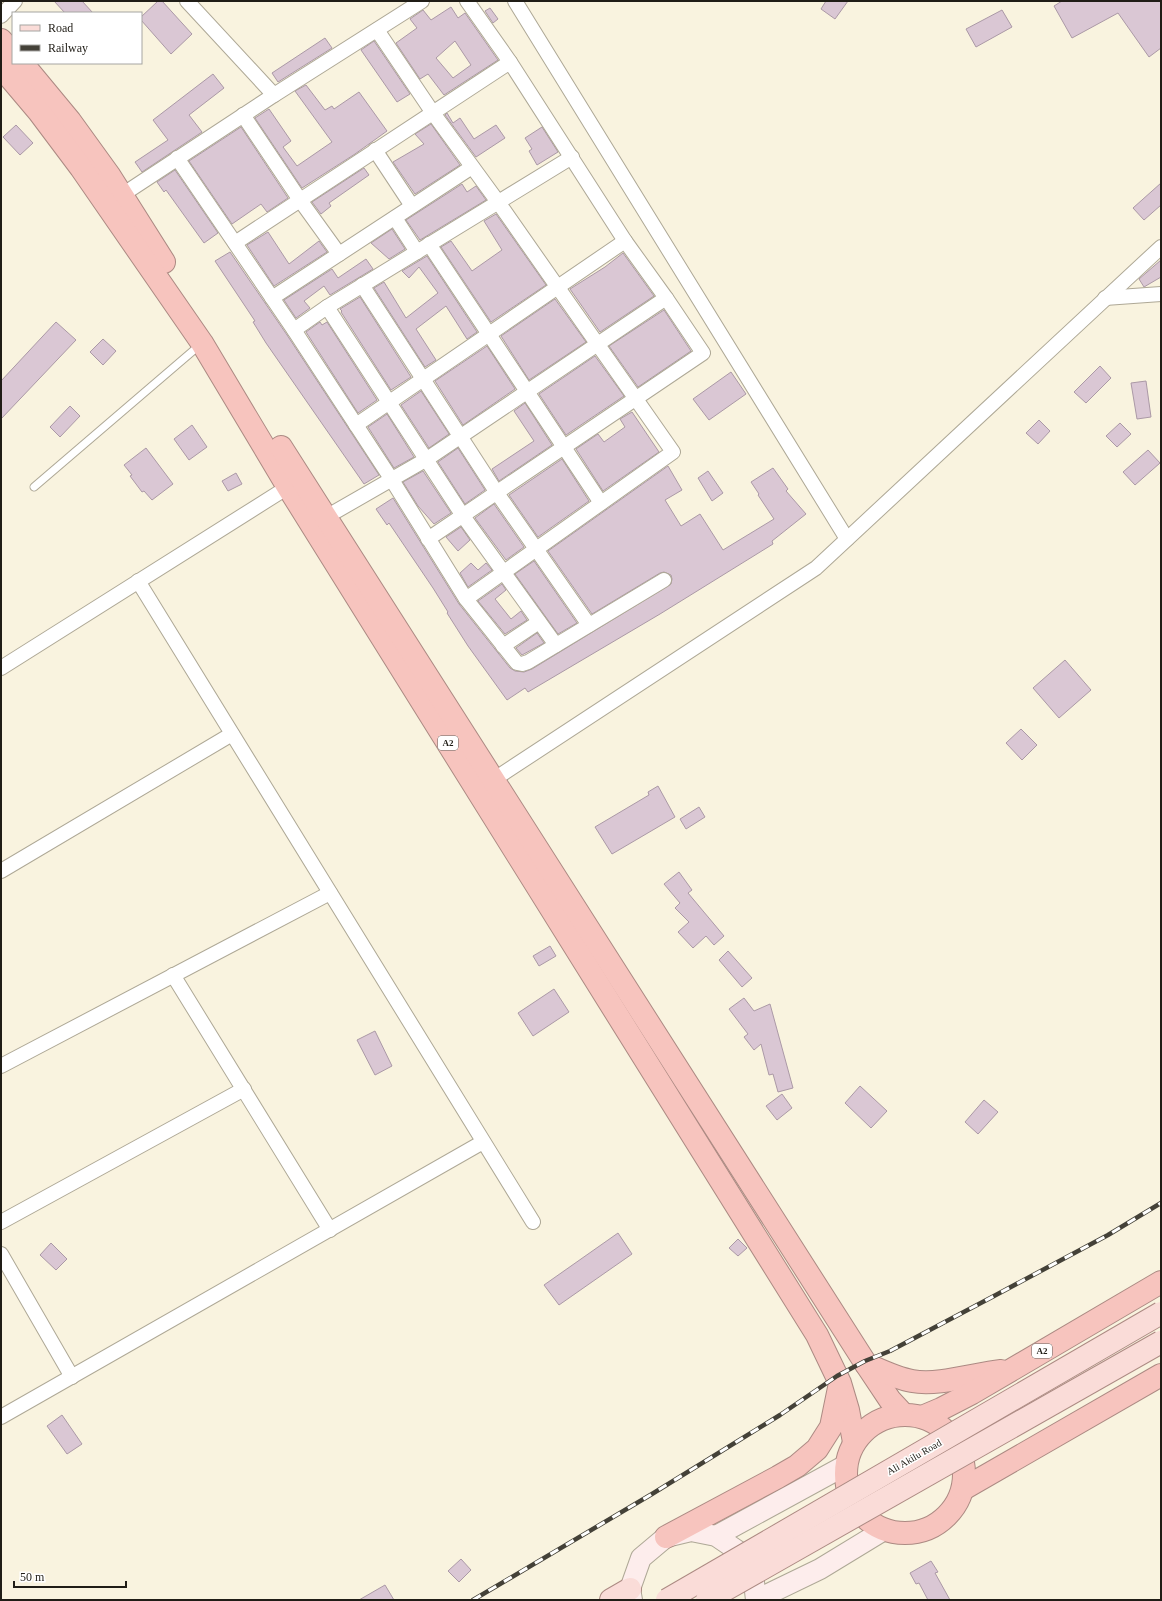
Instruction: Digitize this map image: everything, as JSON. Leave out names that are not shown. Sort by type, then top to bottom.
[{"type":"highway","name":"A2","points":[[1,40],[11,65],[39,112],[81,168],[202,343],[288,487],[817,1335],[840,1383],[848,1410],[854,1442]]},
{"type":"highway","name":"A2","points":[[11,65],[70,121],[122,196],[493,780],[890,1400],[912,1415],[942,1427],[957,1445],[964,1466],[963,1489],[952,1512],[933,1528],[909,1534],[884,1530],[866,1519],[852,1502],[846,1482],[846,1465],[854,1442],[867,1428],[882,1418],[912,1415],[941,1409],[972,1393],[1161,1282]]},
{"type":"highway","points":[[866,1364],[912,1381],[924,1382],[946,1380],[1012,1369]]},
{"type":"highway","points":[[963,1489],[1161,1375]]},
{"type":"highway","points":[[666,1537],[797,1466],[817,1449],[831,1427],[840,1383]]},
{"type":"main road","name":"Ali Akilu Road","points":[[667,1600],[1161,1313]]},
{"type":"main road","points":[[707,1600],[1161,1342]]},
{"type":"main road","points":[[716,1536],[846,1465]]},
{"type":"main road","points":[[611,1600],[631,1594],[641,1558],[666,1537],[691,1531],[716,1536],[738,1551],[752,1573],[756,1600],[780,1593],[884,1530]]},
{"type":"street","points":[[1,16],[15,1]]},
{"type":"street","points":[[186,1],[274,95]]},
{"type":"street","points":[[122,196],[243,115],[422,1]]},
{"type":"street","points":[[428,539],[637,400],[703,353],[625,241],[510,62],[467,1]]},
{"type":"street","points":[[515,1],[847,539]]},
{"type":"street","points":[[377,30],[432,113],[558,286],[597,345],[673,452],[466,599]]},
{"type":"street","points":[[235,243],[510,62]]},
{"type":"street","points":[[243,115],[300,200],[339,254]]},
{"type":"street","points":[[375,150],[412,206]]},
{"type":"street","points":[[294,330],[327,307],[572,157]]},
{"type":"street","points":[[177,158],[356,424],[466,599],[517,663],[522,664],[556,645],[664,580]]},
{"type":"street","points":[[272,298],[472,167]]},
{"type":"street","points":[[395,218],[417,252]]},
{"type":"street","points":[[356,424],[625,241]]},
{"type":"street","points":[[429,244],[600,503]]},
{"type":"street","points":[[493,780],[816,568],[1161,247]]},
{"type":"street","points":[[362,286],[424,378],[460,437],[497,493],[589,625]]},
{"type":"street","points":[[1105,298],[1161,294]]},
{"type":"street","points":[[326,517],[427,459],[666,298]]},
{"type":"street","points":[[327,307],[463,516],[556,645]]},
{"type":"street","points":[[1,668],[288,487]]},
{"type":"street","points":[[138,581],[533,1222]]},
{"type":"street","points":[[503,646],[539,622]]},
{"type":"street","points":[[1,871],[232,734]]},
{"type":"street","points":[[1,1066],[330,893]]},
{"type":"street","points":[[173,975],[330,1230]]},
{"type":"street","points":[[1,1222],[244,1090]]},
{"type":"street","points":[[1,1417],[483,1142]]},
{"type":"street","points":[[1,1254],[72,1376]]},
{"type":"lane","points":[[34,487],[202,343]]},
{"type":"building","points":[[54,1],[82,1],[92,12],[64,12]]},
{"type":"building","points":[[158,1],[162,1],[192,34],[171,54],[142,21],[142,16]]},
{"type":"building","points":[[826,1],[848,1],[835,19],[821,9]]},
{"type":"building","points":[[1062,1],[1161,1],[1161,48],[1149,57],[1118,13],[1072,38],[1054,6]]},
{"type":"building","points":[[451,7],[458,18],[465,13],[498,60],[444,95],[428,74],[420,79],[396,43],[417,28],[410,19],[423,10],[431,20]],"holes":[[[455,41],[471,65],[453,78],[436,58]]]},
{"type":"building","points":[[490,8],[498,19],[493,23],[485,11]]},
{"type":"building","points":[[1002,10],[1012,27],[976,47],[966,29]]},
{"type":"building","points":[[325,38],[332,48],[278,82],[272,73]]},
{"type":"building","points":[[374,41],[410,94],[397,102],[361,50]]},
{"type":"building","points":[[213,74],[224,88],[189,115],[202,132],[142,172],[135,162],[168,140],[153,120]]},
{"type":"building","points":[[306,85],[325,110],[332,106],[334,109],[359,92],[387,131],[355,154],[302,188],[255,118],[269,109],[291,141],[283,147],[297,166],[332,142],[295,91]]},
{"type":"building","points":[[447,113],[453,123],[460,118],[474,139],[496,125],[505,138],[476,157],[445,115]]},
{"type":"building","points":[[431,124],[460,165],[415,194],[393,162],[424,144],[415,134]]},
{"type":"building","points":[[16,125],[33,143],[20,155],[3,137]]},
{"type":"building","points":[[241,127],[288,198],[267,212],[261,204],[232,224],[189,161]]},
{"type":"building","points":[[542,127],[558,152],[537,165],[529,151],[532,149],[525,138]]},
{"type":"building","points":[[364,168],[369,175],[329,203],[331,206],[321,214],[312,202]]},
{"type":"building","points":[[175,170],[218,233],[204,243],[166,190],[164,192],[157,182]]},
{"type":"building","points":[[1161,183],[1161,205],[1144,220],[1133,208]]},
{"type":"building","points":[[462,184],[467,192],[476,186],[486,200],[420,240],[406,220]]},
{"type":"building","points":[[496,214],[546,285],[491,322],[441,247],[451,241],[472,271],[502,250],[484,221]]},
{"type":"building","points":[[392,229],[405,249],[389,259],[371,243]]},
{"type":"building","points":[[268,232],[289,264],[319,241],[327,252],[274,286],[247,245]]},
{"type":"building","points":[[230,252],[287,335],[379,475],[364,484],[266,343],[253,322],[255,321],[215,261]]},
{"type":"building","points":[[623,253],[654,296],[600,332],[570,289],[605,267]]},
{"type":"building","points":[[427,256],[477,332],[467,339],[446,306],[416,329],[436,360],[425,367],[374,288],[384,282],[406,318],[438,293],[419,267],[409,278],[402,271]]},
{"type":"building","points":[[366,259],[373,269],[330,295],[324,286],[304,301],[310,308],[296,318],[284,300],[332,269],[338,278]]},
{"type":"building","points":[[1161,260],[1161,277],[1144,287],[1139,279]]},
{"type":"building","points":[[360,297],[411,377],[391,390],[340,309]]},
{"type":"building","points":[[555,299],[586,342],[529,380],[501,336]]},
{"type":"building","points":[[664,310],[691,351],[638,387],[609,346]]},
{"type":"building","points":[[56,322],[76,340],[1,419],[1,381]]},
{"type":"building","points":[[320,322],[322,325],[327,322],[377,400],[358,413],[306,332]]},
{"type":"building","points":[[103,339],[116,351],[103,365],[90,352]]},
{"type":"building","points":[[487,346],[515,389],[463,425],[435,381]]},
{"type":"building","points":[[595,356],[624,396],[566,435],[539,394]]},
{"type":"building","points":[[1100,366],[1111,378],[1086,403],[1074,392]]},
{"type":"building","points":[[731,372],[746,394],[709,420],[693,399]]},
{"type":"building","points":[[1146,381],[1151,417],[1137,419],[1131,383]]},
{"type":"building","points":[[421,391],[449,434],[429,448],[401,405]]},
{"type":"building","points":[[525,403],[552,445],[499,481],[492,469],[534,441],[514,411]]},
{"type":"building","points":[[70,406],[80,416],[60,437],[50,427]]},
{"type":"building","points":[[632,412],[659,452],[603,491],[576,449],[598,434],[604,442],[625,427],[620,419]]},
{"type":"building","points":[[387,414],[414,457],[394,468],[368,427]]},
{"type":"building","points":[[1039,420],[1050,431],[1038,444],[1026,433]]},
{"type":"building","points":[[1120,423],[1131,434],[1117,447],[1106,436]]},
{"type":"building","points":[[192,425],[207,447],[189,460],[174,439]]},
{"type":"building","points":[[146,448],[173,484],[152,500],[144,491],[142,492],[124,465]]},
{"type":"building","points":[[458,448],[485,490],[465,504],[438,462]]},
{"type":"building","points":[[1148,450],[1160,463],[1135,485],[1123,472]]},
{"type":"building","points":[[562,459],[589,501],[538,537],[509,495]]},
{"type":"building","points":[[668,466],[682,490],[665,500],[681,526],[700,514],[723,550],[774,519],[751,482],[773,468],[788,489],[786,491],[806,514],[772,541],[773,544],[660,614],[528,692],[525,688],[507,700],[468,646],[433,588],[389,523],[387,525],[376,509],[393,498],[459,604],[510,668],[515,671],[524,672],[532,669],[671,584],[671,575],[664,572],[660,573],[592,614],[548,551]]},
{"type":"building","points":[[423,471],[451,513],[434,524],[418,506],[403,482]]},
{"type":"building","points":[[708,471],[723,493],[712,501],[698,478]]},
{"type":"building","points":[[236,473],[242,484],[228,491],[222,481]]},
{"type":"building","points":[[494,504],[524,547],[506,560],[475,518]]},
{"type":"building","points":[[461,527],[470,540],[458,551],[446,537]]},
{"type":"building","points":[[534,561],[577,623],[558,634],[515,574]]},
{"type":"building","points":[[471,563],[478,570],[486,563],[492,570],[468,587],[460,573]]},
{"type":"building","points":[[502,584],[506,590],[495,599],[511,619],[521,611],[527,620],[505,634],[478,601]]},
{"type":"building","points":[[537,633],[544,643],[522,655],[516,648]]},
{"type":"building","points":[[1065,660],[1091,690],[1059,718],[1033,688]]},
{"type":"building","points":[[1021,729],[1037,745],[1022,760],[1006,743]]},
{"type":"building","points":[[658,786],[675,817],[612,854],[595,827],[649,795],[648,792]]},
{"type":"building","points":[[699,807],[705,817],[686,829],[680,819]]},
{"type":"building","points":[[679,872],[692,890],[688,893],[724,936],[714,945],[706,936],[693,948],[678,932],[689,922],[675,908],[680,903],[664,884]]},
{"type":"building","points":[[550,946],[556,956],[539,966],[533,956]]},
{"type":"building","points":[[728,951],[752,978],[742,987],[719,960]]},
{"type":"building","points":[[554,989],[569,1012],[533,1036],[518,1013]]},
{"type":"building","points":[[744,998],[754,1011],[770,1004],[793,1088],[778,1092],[773,1074],[769,1075],[761,1044],[754,1050],[744,1037],[748,1034],[729,1009]]},
{"type":"building","points":[[375,1031],[392,1066],[375,1075],[357,1040]]},
{"type":"building","points":[[860,1086],[887,1111],[871,1128],[845,1103]]},
{"type":"building","points":[[782,1094],[792,1108],[777,1120],[766,1106]]},
{"type":"building","points":[[984,1100],[998,1112],[978,1134],[965,1122]]},
{"type":"building","points":[[618,1233],[632,1254],[559,1305],[544,1285]]},
{"type":"building","points":[[738,1239],[747,1248],[738,1256],[729,1248]]},
{"type":"building","points":[[51,1243],[67,1259],[56,1270],[40,1255]]},
{"type":"building","points":[[62,1415],[82,1444],[67,1454],[47,1426]]},
{"type":"building","points":[[461,1559],[471,1570],[459,1582],[448,1571]]},
{"type":"building","points":[[931,1561],[938,1572],[935,1573],[950,1600],[928,1600],[919,1583],[916,1584],[910,1573]]},
{"type":"building","points":[[385,1585],[394,1600],[359,1600]]},
{"type":"railway","points":[[473,1600],[652,1494],[780,1415],[837,1376],[865,1361],[890,1351],[994,1296],[1108,1235],[1161,1203]]}]
